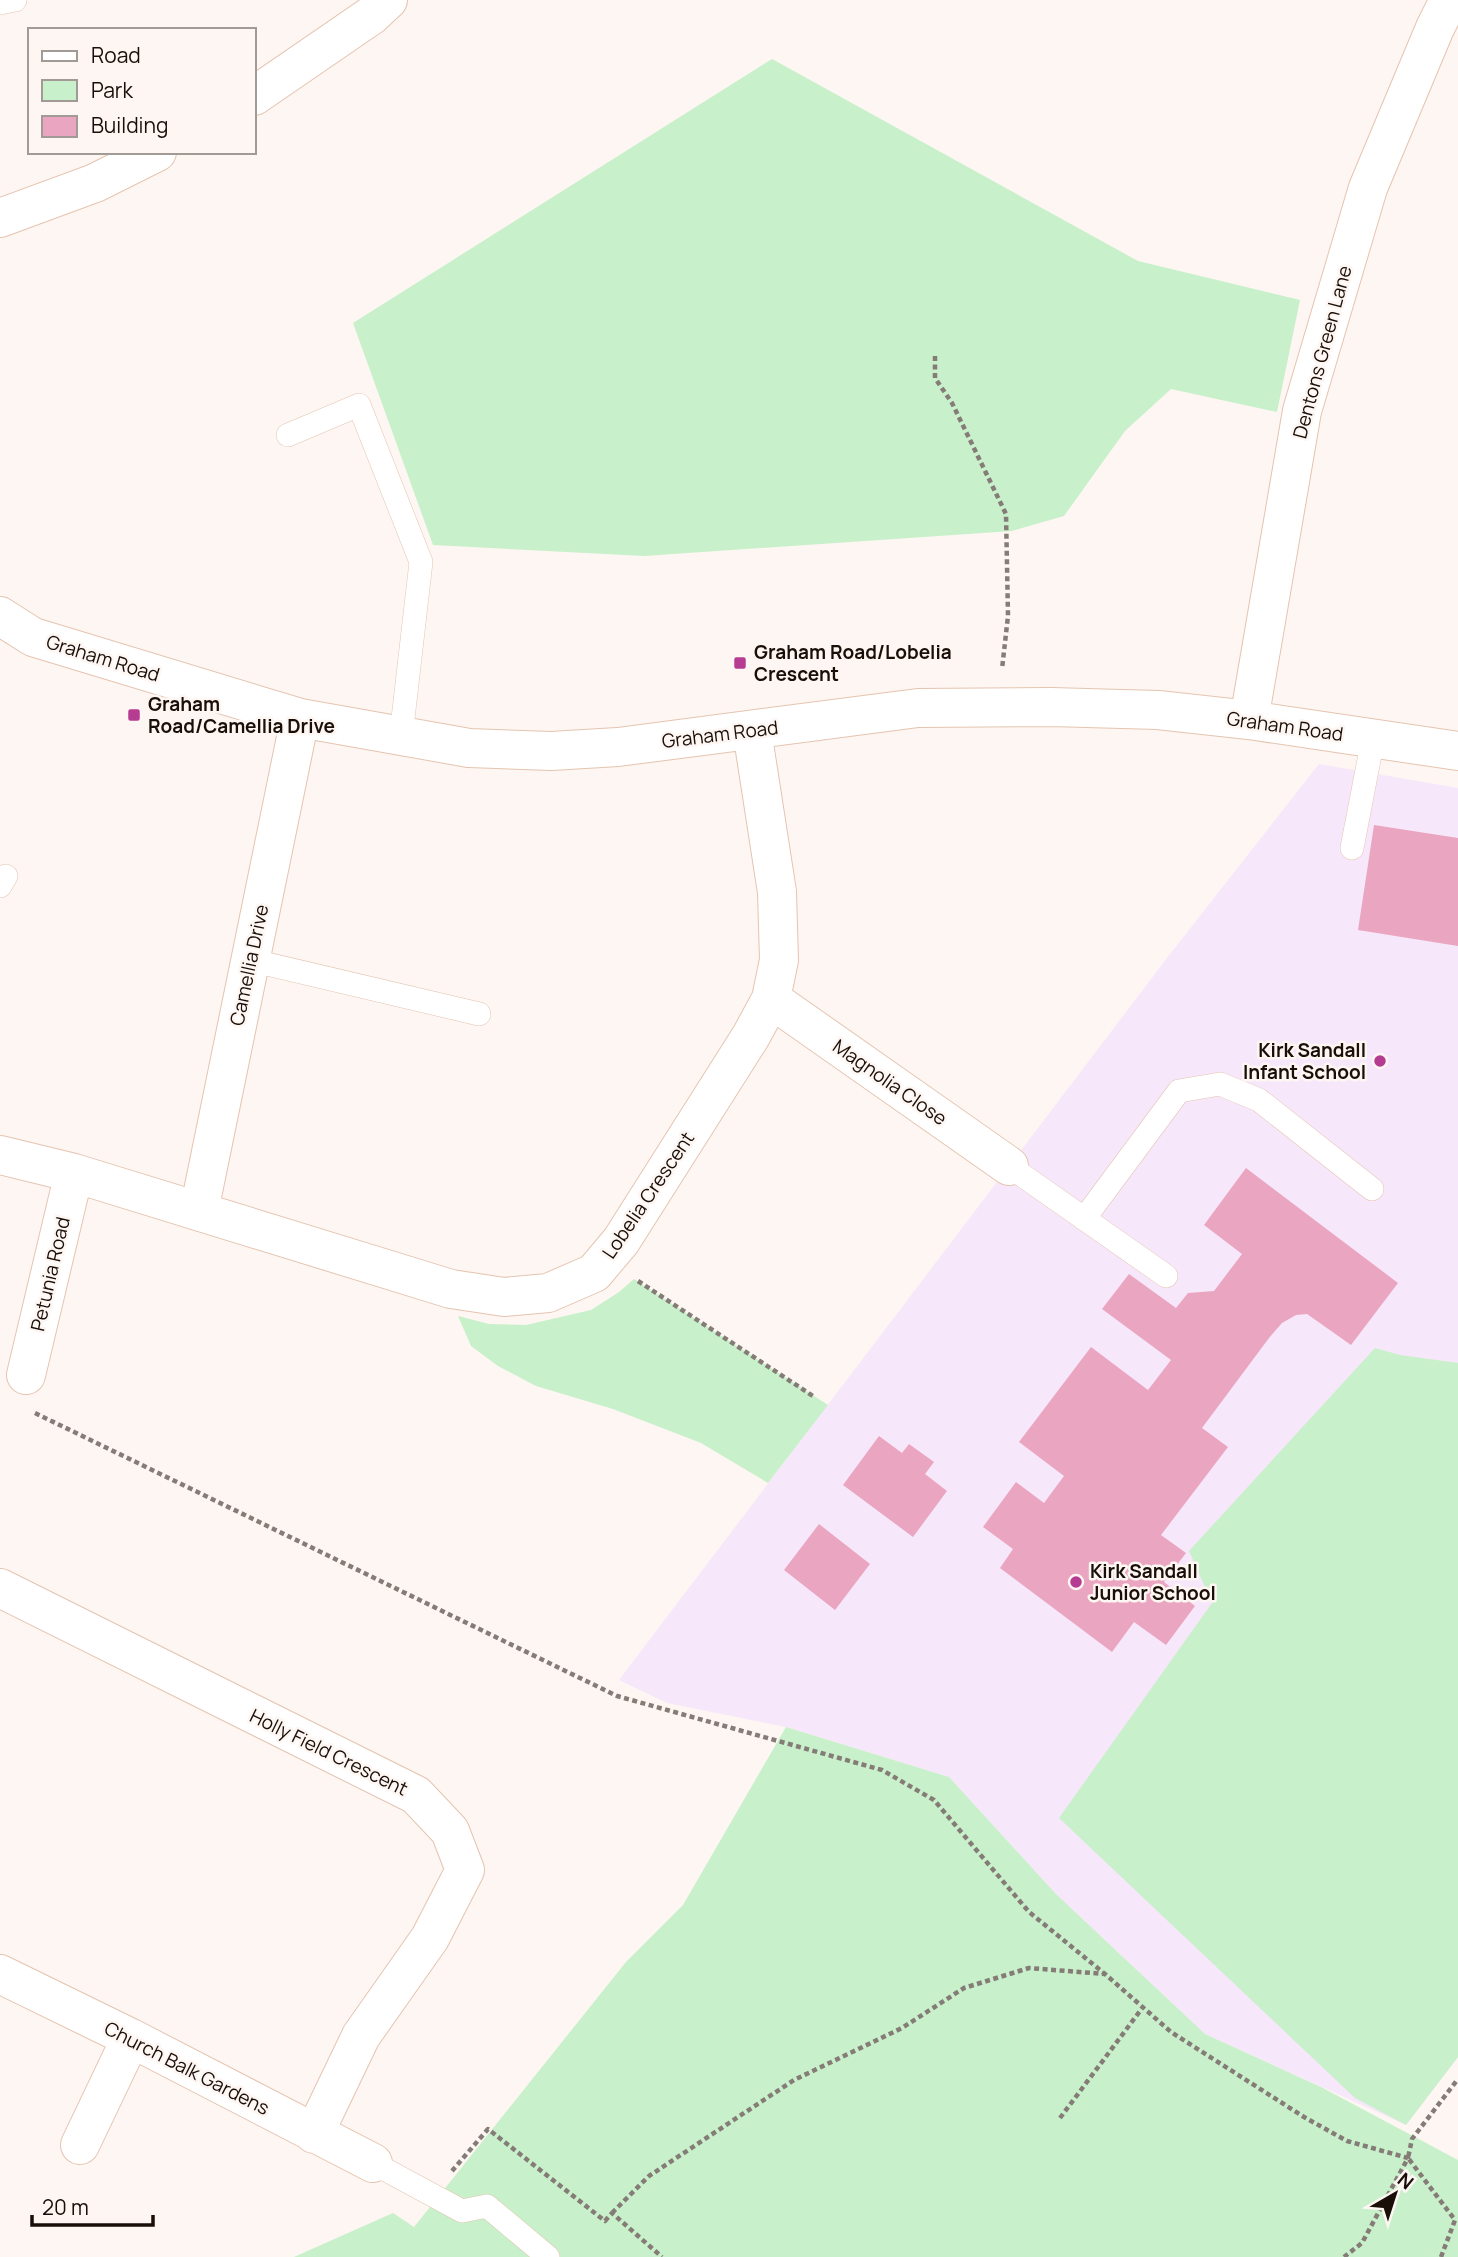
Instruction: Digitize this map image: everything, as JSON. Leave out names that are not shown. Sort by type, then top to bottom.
[{"type":"street","points":[[256,95],[372,15],[388,0]]},
{"type":"street","name":"Dentons Green Lane","points":[[1249,720],[1302,411],[1368,188],[1449,0]]},
{"type":"street","points":[[0,218],[96,183],[153,154]]},
{"type":"street","name":"Graham Road","points":[[0,616],[33,637],[300,718],[469,748],[551,751],[618,747],[918,708],[1003,708],[1158,710],[1249,720],[1458,751]]},
{"type":"street","name":"Camellia Drive","points":[[199,1211],[300,718]]},
{"type":"street","name":"Lobelia Crescent","points":[[0,1155],[74,1173],[451,1289],[504,1297],[548,1293],[594,1273],[621,1241],[751,1036],[771,999],[779,960],[777,892],[752,731]]},
{"type":"street","name":"Magnolia Close","points":[[771,999],[1009,1166]]},
{"type":"street","name":"Petunia Road","points":[[26,1375],[74,1173]]},
{"type":"street","name":"Holly Field Crescent","points":[[0,1588],[416,1795],[450,1831],[465,1870],[430,1938],[361,2036],[314,2134]]},
{"type":"street","name":"Church Balk Gardens","points":[[0,1975],[131,2038],[373,2163]]},
{"type":"street","points":[[80,2145],[131,2038]]},
{"type":"lane","points":[[0,3],[15,0]]},
{"type":"lane","points":[[288,435],[359,405],[421,562],[401,737]]},
{"type":"lane","points":[[1352,848],[1373,739]]},
{"type":"lane","points":[[250,960],[479,1014]]},
{"type":"lane","points":[[1084,1219],[1179,1091],[1220,1084],[1259,1100],[1372,1189]]},
{"type":"lane","points":[[1009,1166],[1166,1276]]},
{"type":"lane","points":[[373,2163],[462,2211],[487,2206],[548,2257]]},
{"type":"path","points":[[935,356],[935,378],[952,403],[1006,514],[1008,616],[1002,666],[1003,708]]},
{"type":"path","points":[[606,1260],[813,1396]]},
{"type":"path","points":[[26,1375],[43,1385],[35,1413],[617,1696],[882,1770],[934,1800],[1029,1912],[1171,2032],[1304,2117],[1347,2141],[1408,2158],[1457,2221],[1441,2257]]},
{"type":"path","points":[[432,2193],[488,2129],[604,2221],[649,2176],[794,2080],[902,2028],[964,1988],[1029,1968],[1105,1975]]},
{"type":"path","points":[[1060,2118],[1143,2007]]},
{"type":"path","points":[[1344,2257],[1362,2243],[1408,2158],[1412,2139],[1458,2079]]},
{"type":"path","points":[[612,2213],[662,2257]]},
{"type":"shaded area","name":"Kirk Sandall Junior School","points":[[1319,764],[1458,788],[1458,2057],[1406,2125],[1205,2034],[1056,1894],[949,1777],[786,1727],[667,1703],[619,1680],[1167,958]]},
{"type":"green space","points":[[772,59],[1138,261],[1300,300],[1277,412],[1171,389],[1125,431],[1064,516],[1012,531],[644,556],[433,545],[353,323]]},
{"type":"green space","points":[[634,1279],[828,1405],[768,1483],[701,1443],[613,1409],[536,1386],[498,1366],[471,1346],[458,1316],[489,1324],[526,1325],[591,1310]]},
{"type":"green space","points":[[1375,1348],[1400,1355],[1458,1363],[1458,2057],[1406,2125],[1355,2098],[1059,1818],[1212,1603],[1189,1551]]},
{"type":"green space","points":[[786,1727],[949,1777],[1056,1894],[1205,2034],[1321,2087],[1458,2160],[1458,2257],[294,2257],[393,2213],[414,2227],[626,1962],[683,1905]]},
{"type":"building","points":[[1374,825],[1458,838],[1458,946],[1358,930]]},
{"type":"building","points":[[1246,1168],[1398,1283],[1351,1345],[1307,1314],[1296,1315],[1282,1323],[1269,1338],[1202,1428],[1228,1447],[1161,1535],[1186,1553],[1164,1582],[1195,1606],[1166,1645],[1134,1622],[1112,1652],[1000,1568],[1013,1549],[983,1527],[1016,1482],[1044,1503],[1064,1476],[1019,1442],[1091,1347],[1148,1390],[1171,1360],[1102,1309],[1129,1274],[1176,1308],[1188,1293],[1214,1291],[1242,1254],[1204,1225]]},
{"type":"building","points":[[879,1436],[902,1453],[909,1444],[934,1462],[925,1474],[947,1491],[913,1537],[843,1485]]},
{"type":"building","points":[[819,1524],[870,1564],[835,1610],[784,1570]]},
{"type":"place","name":"Graham Road/Lobelia Crescent","points":[[740,663]]},
{"type":"place","name":"Graham Road/Camellia Drive","points":[[134,715]]},
{"type":"place","name":"Kirk Sandall Infant School","points":[[1380,1061]]},
{"type":"place","name":"Kirk Sandall Junior School","points":[[1076,1582]]}]
